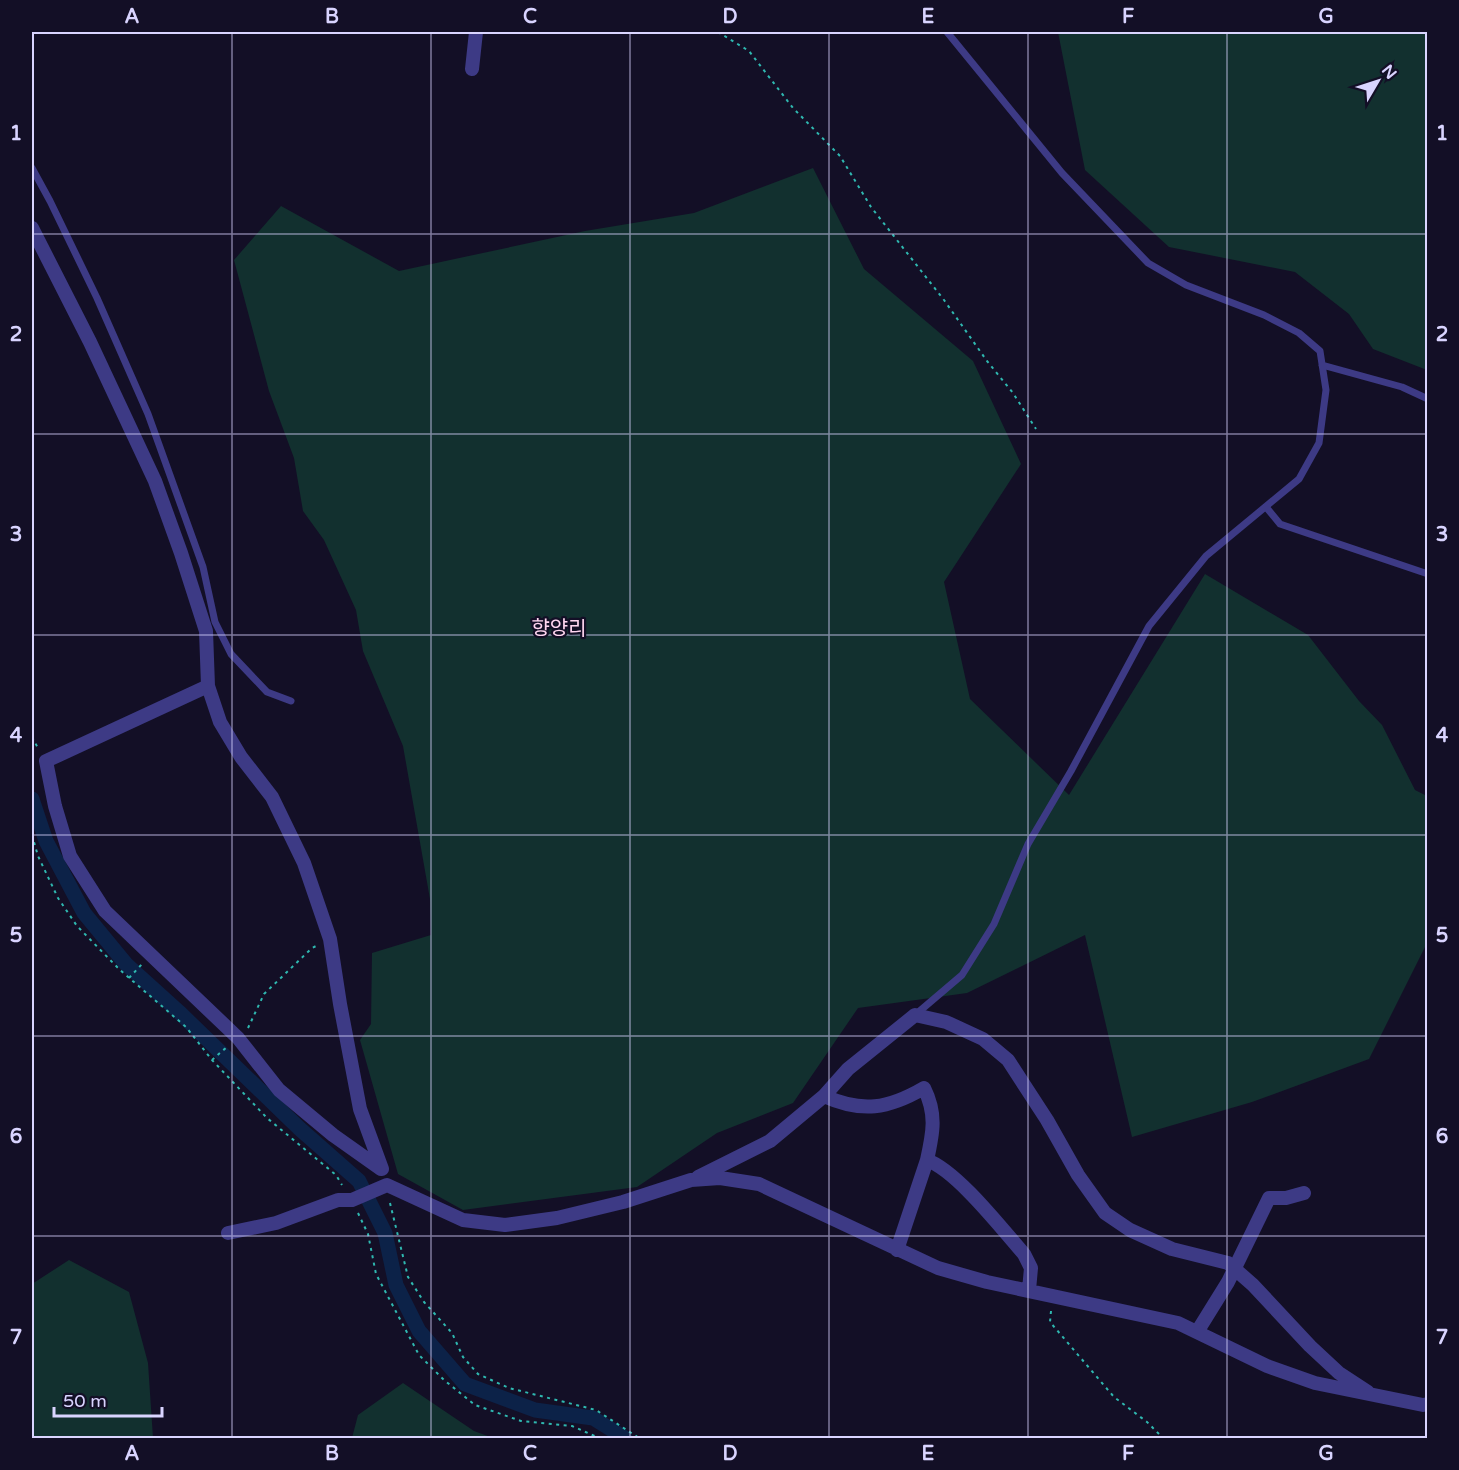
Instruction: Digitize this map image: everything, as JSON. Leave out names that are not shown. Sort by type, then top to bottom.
[{"type":"street","points":[[472,69],[476,32]]},
{"type":"street","points":[[32,228],[90,342],[155,482],[206,631],[208,686],[220,722],[242,757],[272,796],[304,863],[330,939],[360,1109],[387,1185],[462,1220],[504,1224],[568,1215],[623,1202],[691,1180],[770,1141],[824,1096],[848,1069],[915,1015],[946,1022],[983,1039],[1008,1060],[1047,1120],[1078,1175],[1105,1213],[1130,1230],[1172,1249],[1228,1263],[1254,1285],[1310,1346],[1339,1373],[1370,1394]]},
{"type":"street","points":[[208,686],[46,761],[55,806],[70,856],[105,910],[238,1038],[279,1090],[333,1135],[381,1169]]},
{"type":"street","points":[[824,1096],[836,1101],[876,1108],[902,1101],[924,1088],[931,1103],[934,1130],[927,1160],[897,1250]]},
{"type":"street","points":[[927,1160],[939,1164],[953,1177],[1024,1254],[1031,1268],[1029,1290]]},
{"type":"street","points":[[691,1180],[720,1178],[759,1185],[938,1268],[987,1282],[1178,1323],[1277,1370],[1315,1383],[1423,1405],[1428,1404]]},
{"type":"street","points":[[228,1233],[276,1222],[338,1200],[353,1200],[387,1185]]},
{"type":"street","points":[[1197,1332],[1228,1282],[1269,1198],[1286,1198],[1304,1193]]},
{"type":"lane","points":[[915,1015],[962,975],[994,924],[1028,844],[1071,771],[1149,626],[1206,555],[1299,479],[1319,442],[1326,390],[1320,351],[1299,333],[1264,315],[1186,285],[1148,263],[1062,173],[947,32]]},
{"type":"lane","points":[[32,168],[97,298],[148,414],[203,567],[215,622],[220,633],[231,654],[267,692],[291,701]]},
{"type":"lane","points":[[1322,365],[1402,387],[1428,399]]},
{"type":"lane","points":[[1266,507],[1280,524],[1428,574]]},
{"type":"path","points":[[718,32],[749,51],[793,108],[840,156],[871,207],[944,300],[987,361],[1013,393],[1036,429]]},
{"type":"path","points":[[32,835],[38,856],[53,888],[77,926],[120,970],[186,1027],[212,1060],[267,1118],[336,1174],[353,1200],[368,1234],[376,1274],[419,1355],[444,1380],[475,1405],[521,1421],[572,1426],[599,1438]]},
{"type":"path","points":[[212,1060],[251,1024],[264,994],[312,948],[330,939]]},
{"type":"path","points":[[387,1185],[393,1220],[408,1277],[424,1302],[452,1333],[463,1357],[478,1374],[509,1388],[596,1410],[639,1438]]},
{"type":"path","points":[[1050,1322],[1114,1397],[1147,1422],[1163,1438]]},
{"type":"green space","points":[[1058,32],[1427,32],[1427,370],[1373,349],[1349,314],[1295,272],[1169,247],[1085,170]]},
{"type":"green space","points":[[813,168],[864,269],[973,361],[1021,464],[944,582],[970,699],[1069,795],[1205,574],[1308,635],[1359,701],[1382,725],[1415,790],[1427,796],[1427,943],[1369,1059],[1252,1102],[1132,1137],[1085,935],[967,993],[858,1008],[793,1103],[717,1133],[637,1187],[463,1210],[398,1174],[360,1040],[371,1024],[372,953],[431,935],[430,899],[403,746],[363,651],[356,610],[324,540],[303,511],[294,458],[269,391],[234,260],[281,206],[399,271],[585,231],[694,213]]},
{"type":"green space","points":[[69,1260],[129,1292],[148,1363],[153,1438],[32,1438],[32,1284]]},
{"type":"green space","points":[[403,1383],[474,1431],[493,1438],[352,1438],[358,1415]]},
{"type":"waterway","points":[[32,799],[46,841],[84,913],[126,964],[300,1129],[359,1181],[385,1233],[396,1285],[419,1331],[465,1384],[535,1410],[593,1418],[625,1438]]},
{"type":"district","name":"향양리","points":[[559,628]]}]
